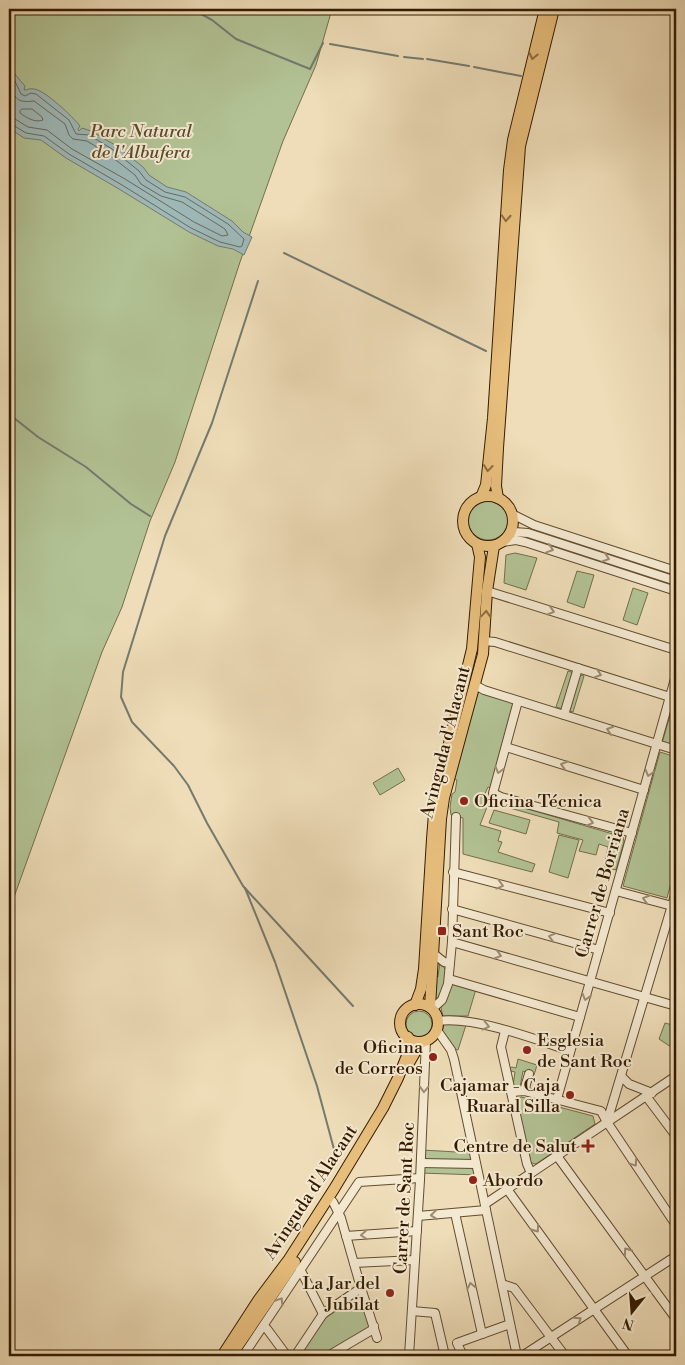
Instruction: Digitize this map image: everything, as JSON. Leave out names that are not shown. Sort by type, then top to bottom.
[{"type":"main road","points":[[480,498],[486,485],[492,418],[509,170],[513,140],[545,9]]},
{"type":"main road","points":[[498,498],[496,486],[498,448],[520,146],[554,9]]},
{"type":"main road","points":[[489,496],[498,498],[505,503],[512,514],[512,528],[502,540],[486,546],[477,544],[465,532],[463,524],[467,507],[473,501],[480,498],[489,496]]},
{"type":"main road","name":"Avinguda d'Alacant","points":[[431,1008],[441,819],[444,798],[483,654],[488,591],[502,540]]},
{"type":"main road","name":"Avinguda d'Alacant","points":[[415,1005],[421,989],[424,969],[435,801],[472,649],[480,558],[477,544]]},
{"type":"main road","points":[[415,1005],[425,1005],[431,1008],[438,1025],[431,1038],[416,1042],[408,1037],[401,1028],[402,1016],[405,1011],[415,1005]]},
{"type":"main road","name":"Avinguda d'Alacant","points":[[222,1356],[259,1299],[289,1259],[383,1108],[408,1053],[408,1037]]},
{"type":"main road","name":"Avinguda d'Alacant","points":[[231,1356],[333,1202],[393,1100],[413,1055],[424,1041]]},
{"type":"street","points":[[512,514],[534,525],[676,570]]},
{"type":"street","points":[[502,540],[520,532],[528,533],[676,581]]},
{"type":"street","points":[[502,540],[525,542],[676,591]]},
{"type":"street","points":[[488,591],[676,650]]},
{"type":"street","points":[[484,641],[495,642],[670,697]]},
{"type":"street","points":[[564,715],[578,668]]},
{"type":"street","name":"Carrer de Borriana","points":[[557,1099],[676,675]]},
{"type":"street","points":[[475,685],[484,690],[676,750]]},
{"type":"street","points":[[518,700],[494,795],[632,833]]},
{"type":"street","points":[[506,746],[644,790]]},
{"type":"street","name":"Avinguda d'Alacant","points":[[431,1008],[442,1000],[448,979],[452,942],[456,817]]},
{"type":"street","points":[[453,872],[610,913]]},
{"type":"street","points":[[616,891],[674,907]]},
{"type":"street","points":[[607,1122],[622,1077],[644,996],[674,907],[676,892]]},
{"type":"street","points":[[452,909],[599,950]]},
{"type":"street","points":[[452,942],[676,1006]]},
{"type":"street","points":[[434,954],[444,962],[450,963]]},
{"type":"street","points":[[448,979],[580,1017]]},
{"type":"street","points":[[517,1356],[454,1060],[438,1025],[450,1019],[505,1030],[570,1051]]},
{"type":"street","points":[[505,1030],[501,1047],[527,1164],[531,1173]]},
{"type":"street","name":"Carrer de Sant Roc","points":[[409,1356],[421,1163],[424,1041]]},
{"type":"street","points":[[524,1091],[529,1074]]},
{"type":"street","points":[[418,1216],[455,1213],[485,1207],[531,1173],[676,1076]]},
{"type":"street","points":[[622,1077],[629,1084],[649,1094],[676,1136]]},
{"type":"street","points":[[512,1092],[524,1091],[601,1111],[673,1215],[676,1225]]},
{"type":"street","points":[[557,1156],[676,1319]]},
{"type":"street","points":[[421,1163],[476,1164]]},
{"type":"street","name":"Avinguda d'Alacant","points":[[243,1356],[359,1182],[420,1178]]},
{"type":"street","points":[[508,1189],[628,1356]]},
{"type":"street","points":[[333,1202],[346,1236],[377,1338]]},
{"type":"street","points":[[455,1213],[482,1334]]},
{"type":"street","points":[[346,1236],[417,1231]]},
{"type":"street","points":[[522,1356],[676,1256]]},
{"type":"street","points":[[354,1263],[415,1260]]},
{"type":"street","points":[[300,1269],[324,1314]]},
{"type":"street","points":[[502,1284],[514,1288],[565,1356]]},
{"type":"street","points":[[295,1356],[324,1314],[362,1288]]},
{"type":"street","points":[[412,1312],[435,1313],[446,1356]]},
{"type":"street","points":[[463,1356],[457,1343],[510,1324]]},
{"type":"street","points":[[264,1326],[287,1356]]},
{"type":"street","points":[[328,1356],[372,1330],[374,1326]]},
{"type":"street","points":[[343,1348],[348,1356]]},
{"type":"green space","name":"Parc Natural de l'Albufera","points":[[9,9],[332,9],[316,65],[283,141],[240,262],[175,462],[150,521],[122,607],[102,652],[9,911]]},
{"type":"green space","points":[[484,500],[492,500],[499,503],[505,509],[508,520],[505,531],[499,537],[492,540],[484,540],[477,537],[471,531],[468,524],[468,516],[471,509],[477,503]]},
{"type":"green space","points":[[515,553],[537,558],[526,590],[504,583],[506,555]]},
{"type":"green space","points":[[577,571],[594,575],[584,608],[567,602]]},
{"type":"green space","points":[[633,588],[648,593],[637,625],[623,620]]},
{"type":"green space","points":[[568,671],[584,676],[573,712],[556,707]]},
{"type":"green space","points":[[475,685],[518,701],[494,789],[488,787],[484,796],[623,837],[624,842],[616,870],[604,867],[608,847],[599,844],[596,855],[579,851],[583,840],[557,833],[559,822],[489,802],[480,825],[501,831],[498,841],[502,842],[498,852],[535,864],[532,872],[463,854],[463,818],[451,815],[450,807],[457,780],[450,778]]},
{"type":"green space","points":[[676,695],[676,747],[662,743]]},
{"type":"green space","points":[[660,752],[676,757],[676,864],[667,898],[623,886]]},
{"type":"green space","points":[[398,768],[405,780],[380,795],[373,783]]},
{"type":"green space","points":[[494,810],[530,820],[526,834],[489,823]]},
{"type":"green space","points":[[559,835],[579,840],[568,878],[549,872]]},
{"type":"green space","points":[[440,962],[447,972],[445,984],[434,1005],[435,974],[438,977]]},
{"type":"green space","points":[[457,983],[476,989],[468,1016],[443,1016],[441,1008],[452,984]]},
{"type":"green space","points":[[419,1011],[428,1015],[432,1024],[428,1033],[419,1037],[410,1033],[406,1024],[410,1015]]},
{"type":"green space","points":[[665,1023],[676,1026],[676,1047],[674,1049],[659,1039]]},
{"type":"green space","points":[[444,1024],[466,1025],[458,1050],[454,1049],[442,1032]]},
{"type":"green space","points":[[518,1059],[537,1065],[534,1075],[523,1071],[520,1087],[513,1086],[515,1072],[511,1071],[510,1068],[516,1068]]},
{"type":"green space","points":[[521,1097],[593,1116],[595,1124],[536,1164],[528,1162],[516,1100]]},
{"type":"green space","points":[[422,1150],[474,1153],[479,1175],[420,1173]]},
{"type":"green space","points":[[358,1295],[371,1323],[369,1327],[322,1356],[298,1356],[322,1320]]},
{"type":"water","points":[[9,68],[25,86],[24,90],[33,89],[52,99],[80,126],[79,131],[82,128],[91,131],[115,145],[143,167],[149,175],[167,187],[186,192],[232,221],[243,232],[252,237],[244,255],[233,249],[218,246],[189,232],[66,158],[41,140],[24,138],[9,128]]},
{"type":"waterway","points":[[192,9],[212,20],[236,39],[310,69],[323,43]]},
{"type":"waterway","points":[[330,44],[398,56]]},
{"type":"waterway","points":[[404,57],[423,59]]},
{"type":"waterway","points":[[427,59],[469,66]]},
{"type":"waterway","points":[[474,67],[521,76]]},
{"type":"waterway","points":[[284,253],[486,351]]},
{"type":"waterway","points":[[258,281],[212,423],[165,536],[123,672],[121,697],[132,722],[174,766],[188,785],[243,886],[353,1006]]},
{"type":"waterway","points":[[9,414],[38,437],[86,467],[131,504],[150,516]]},
{"type":"waterway","points":[[245,888],[275,962],[317,1086],[335,1153]]},
{"type":"place","name":"Oficina Técnica","points":[[464,801]]},
{"type":"place","name":"Sant Roc","points":[[442,931]]},
{"type":"place","name":"Esglesia de Sant Roc","points":[[527,1050]]},
{"type":"place","name":"Oficina de Correos","points":[[433,1057]]},
{"type":"place","name":"Cajamar - Caja Ruaral Silla","points":[[570,1095]]},
{"type":"place","name":"Centre de Salut","points":[[588,1146]]},
{"type":"place","name":"Abordo","points":[[473,1180]]},
{"type":"place","name":"La Jar del Jubilat","points":[[390,1293]]}]
